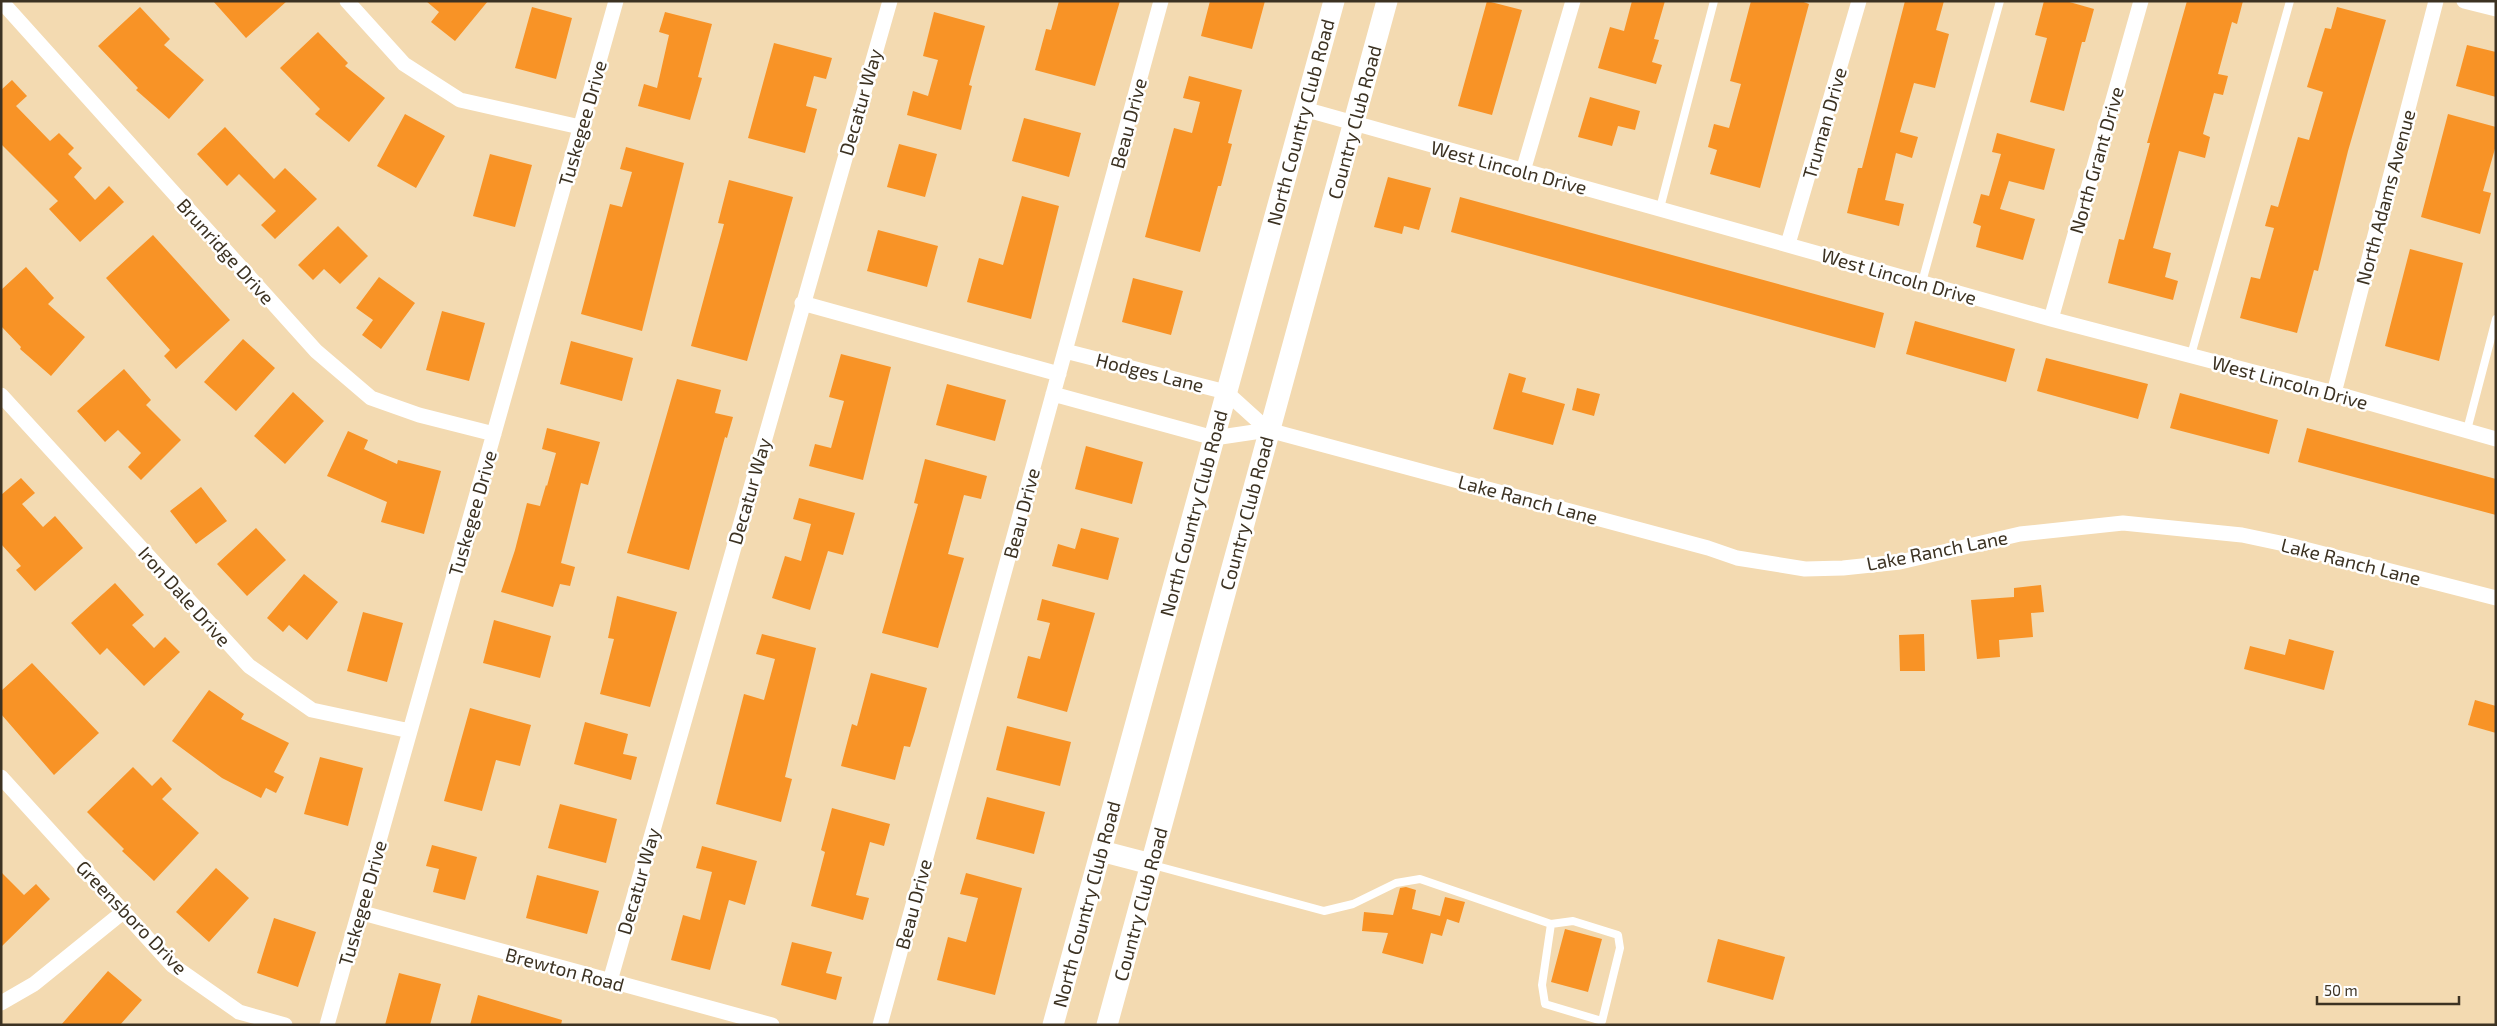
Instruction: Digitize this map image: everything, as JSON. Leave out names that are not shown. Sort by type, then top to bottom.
[{"type":"main road","name":"North Country Club Road","points":[[1053,1025],[1334,1]]},
{"type":"main road","name":"Country Club Road","points":[[1106,1025],[1387,1]]},
{"type":"main road","points":[[1101,850],[1151,864]]},
{"type":"street","name":"Brunridge Drive","points":[[1,1],[316,351],[371,398],[419,415],[494,434]]},
{"type":"street","points":[[347,1],[404,64],[460,100],[580,127]]},
{"type":"street","name":"Tuskegee Drive","points":[[327,1025],[616,1]]},
{"type":"street","name":"Decatur Way","points":[[610,981],[802,302],[890,1]]},
{"type":"street","name":"Beau Drive","points":[[880,1025],[1161,1]]},
{"type":"street","points":[[1522,171],[1573,1]]},
{"type":"street","name":"Truman Drive","points":[[1788,244],[1859,1]]},
{"type":"street","name":"North Grant Drive","points":[[2052,319],[2141,1]]},
{"type":"street","name":"North Adams Avenue","points":[[2334,392],[2436,1]]},
{"type":"street","points":[[2464,1],[2496,9]]},
{"type":"street","name":"West Lincoln Drive","points":[[1304,109],[2052,319],[2334,392],[2496,439]]},
{"type":"street","points":[[802,302],[1059,374]]},
{"type":"street","name":"Hodges Lane","points":[[1065,351],[1226,392],[1268,430]]},
{"type":"street","points":[[1053,394],[1214,438],[1268,430]]},
{"type":"street","name":"Iron Dale Drive","points":[[1,395],[249,666],[312,710],[410,731]]},
{"type":"street","name":"Lake Ranch Lane","points":[[1268,430],[1698,545],[1737,558],[1805,569],[1900,562],[2020,534],[2123,523],[2242,535],[2496,598]]},
{"type":"street","name":"Greensboro Drive","points":[[1,777],[172,965],[240,1012],[285,1025]]},
{"type":"street","points":[[1,1004],[34,984],[123,912]]},
{"type":"street","name":"Brewton Road","points":[[359,912],[772,1025]]},
{"type":"lane","points":[[1660,208],[1714,1]]},
{"type":"lane","points":[[1922,282],[2000,1]]},
{"type":"lane","points":[[2191,355],[2290,1]]},
{"type":"lane","points":[[2466,430],[2496,318]]},
{"type":"lane","points":[[1151,864],[1324,911],[1353,904],[1396,883],[1420,879],[1551,924],[1573,921],[1618,934],[1620,948],[1602,1021],[1545,1004],[1542,985],[1551,924]]},
{"type":"building","points":[[213,1],[287,1],[246,38]]},
{"type":"building","points":[[426,1],[488,1],[455,41],[431,22],[439,12]]},
{"type":"building","points":[[1059,1],[1120,1],[1095,86],[1035,70],[1046,29],[1051,30]]},
{"type":"building","points":[[1210,1],[1265,1],[1252,49],[1201,36]]},
{"type":"building","points":[[1487,1],[1522,10],[1492,115],[1458,106]]},
{"type":"building","points":[[1632,1],[1665,1],[1654,39],[1659,40],[1652,62],[1662,65],[1656,84],[1598,68],[1610,27],[1624,31]]},
{"type":"building","points":[[1751,1],[1801,1],[1809,4],[1760,188],[1710,174],[1717,150],[1708,147],[1714,124],[1729,128],[1741,84],[1730,81]]},
{"type":"building","points":[[1905,1],[1944,1],[1936,30],[1949,34],[1935,88],[1914,83],[1900,132],[1918,137],[1912,158],[1896,153],[1885,200],[1904,204],[1899,226],[1847,213],[1858,168],[1862,168]]},
{"type":"building","points":[[2044,1],[2066,1],[2094,9],[2085,42],[2082,42],[2064,111],[2030,102],[2047,38],[2035,35]]},
{"type":"building","points":[[2187,1],[2243,1],[2237,24],[2232,22],[2218,74],[2228,76],[2223,95],[2214,93],[2203,134],[2210,137],[2205,158],[2179,151],[2153,248],[2171,253],[2165,277],[2178,281],[2173,300],[2108,283],[2119,239],[2124,240],[2150,143],[2147,143]]},
{"type":"building","points":[[140,7],[170,39],[164,45],[204,80],[169,119],[136,90],[138,88],[98,46]]},
{"type":"building","points":[[532,7],[572,18],[556,79],[515,68]]},
{"type":"building","points":[[2337,7],[2386,20],[2348,151],[2318,271],[2314,270],[2297,333],[2240,318],[2251,277],[2260,279],[2274,228],[2265,226],[2271,205],[2278,207],[2298,137],[2309,140],[2323,92],[2307,87],[2325,28],[2331,29]]},
{"type":"building","points":[[665,12],[712,24],[698,77],[702,78],[690,120],[638,106],[644,84],[657,88],[669,35],[659,32]]},
{"type":"building","points":[[934,12],[985,26],[969,85],[972,86],[961,130],[907,115],[913,91],[928,96],[938,60],[923,56]]},
{"type":"building","points":[[318,32],[348,63],[345,66],[385,98],[349,142],[315,114],[320,109],[280,68]]},
{"type":"building","points":[[774,43],[832,58],[826,79],[814,76],[806,106],[817,109],[805,153],[748,138]]},
{"type":"building","points":[[2467,45],[2496,52],[2496,97],[2456,86]]},
{"type":"building","points":[[1189,76],[1242,90],[1228,143],[1232,144],[1200,252],[1145,237],[1174,128],[1192,133],[1200,102],[1183,98]]},
{"type":"building","points":[[12,80],[27,96],[16,106],[50,141],[59,133],[74,148],[68,154],[82,168],[74,177],[95,200],[109,186],[124,202],[80,242],[49,209],[58,201],[1,144],[1,90]]},
{"type":"building","points":[[1590,97],[1640,111],[1635,130],[1618,126],[1612,146],[1578,137]]},
{"type":"building","points":[[405,114],[445,136],[416,188],[377,166]]},
{"type":"building","points":[[2448,114],[2496,127],[2496,145],[2483,191],[2491,193],[2480,234],[2421,217]]},
{"type":"building","points":[[1024,118],[1081,133],[1069,177],[1012,161]]},
{"type":"building","points":[[225,127],[274,179],[285,168],[317,199],[275,239],[261,225],[276,211],[239,174],[227,186],[197,154]]},
{"type":"building","points":[[1997,133],[2055,149],[2044,190],[2009,181],[2000,209],[2035,219],[2023,260],[1976,247],[1981,226],[1973,223],[1981,194],[1989,196],[2001,154],[1992,152]]},
{"type":"building","points":[[899,144],[937,154],[925,197],[887,187]]},
{"type":"building","points":[[626,147],[684,163],[642,331],[581,314],[610,204],[622,207],[632,172],[620,169]]},
{"type":"building","points":[[490,154],[532,165],[515,227],[473,216]]},
{"type":"building","points":[[1388,177],[1431,188],[1419,230],[1404,226],[1402,234],[1374,227]]},
{"type":"building","points":[[729,180],[793,197],[747,361],[691,346],[724,224],[718,223]]},
{"type":"building","points":[[1022,196],[1059,206],[1031,319],[967,302],[979,258],[1003,265]]},
{"type":"building","points":[[1460,197],[1884,313],[1875,348],[1451,232]]},
{"type":"building","points":[[338,226],[368,256],[340,284],[324,269],[313,280],[298,265]]},
{"type":"building","points":[[878,230],[938,246],[927,287],[867,271]]},
{"type":"building","points":[[153,235],[230,320],[176,369],[164,356],[170,350],[106,278]]},
{"type":"building","points":[[2410,249],[2463,263],[2439,361],[2385,346]]},
{"type":"building","points":[[26,267],[54,298],[48,304],[85,337],[51,376],[20,349],[21,347],[1,326],[1,290]]},
{"type":"building","points":[[379,277],[415,303],[381,349],[362,335],[373,320],[356,308]]},
{"type":"building","points":[[1133,278],[1183,291],[1171,335],[1122,322]]},
{"type":"building","points":[[442,311],[485,323],[469,381],[426,370]]},
{"type":"building","points":[[1915,321],[2015,349],[2006,382],[1906,354]]},
{"type":"building","points":[[243,339],[275,368],[236,411],[204,382]]},
{"type":"building","points":[[571,341],[633,358],[622,401],[560,384]]},
{"type":"building","points":[[841,354],[891,367],[863,480],[809,466],[815,444],[831,448],[844,401],[829,397]]},
{"type":"building","points":[[2046,358],[2148,384],[2138,419],[2037,391]]},
{"type":"building","points":[[124,369],[151,400],[146,405],[181,440],[141,480],[128,467],[141,453],[118,430],[105,442],[77,411]]},
{"type":"building","points":[[1509,373],[1526,378],[1522,392],[1565,404],[1553,445],[1493,429]]},
{"type":"building","points":[[677,379],[721,390],[715,413],[733,417],[727,438],[725,437],[689,570],[627,553]]},
{"type":"building","points":[[947,384],[1006,400],[995,441],[936,425]]},
{"type":"building","points":[[1577,388],[1600,394],[1594,416],[1572,410]]},
{"type":"building","points":[[293,392],[324,421],[285,464],[254,436]]},
{"type":"building","points":[[2180,393],[2278,420],[2269,454],[2170,428]]},
{"type":"building","points":[[547,428],[600,442],[588,485],[581,483],[561,563],[575,567],[570,586],[560,584],[553,607],[501,592],[515,550],[527,503],[540,506],[547,486],[556,453],[542,449]]},
{"type":"building","points":[[2307,428],[2496,479],[2496,515],[2298,462]]},
{"type":"building","points":[[348,431],[368,440],[364,449],[397,464],[398,460],[441,471],[424,534],[381,522],[387,502],[327,476]]},
{"type":"building","points":[[1086,446],[1143,462],[1132,504],[1075,489]]},
{"type":"building","points":[[925,459],[987,476],[981,499],[964,495],[948,554],[964,558],[938,648],[882,633],[918,504],[914,503]]},
{"type":"building","points":[[21,478],[35,493],[22,504],[43,527],[55,516],[83,548],[35,591],[16,570],[21,566],[1,544],[1,495]]},
{"type":"building","points":[[201,487],[227,521],[196,544],[170,511]]},
{"type":"building","points":[[799,498],[855,513],[843,555],[828,551],[810,610],[772,598],[785,556],[801,561],[811,524],[793,519]]},
{"type":"building","points":[[256,528],[286,560],[247,596],[217,564]]},
{"type":"building","points":[[1081,528],[1119,538],[1108,580],[1052,566],[1058,544],[1075,549]]},
{"type":"building","points":[[304,574],[338,602],[307,640],[289,625],[283,632],[267,618]]},
{"type":"building","points":[[115,583],[144,615],[132,625],[154,648],[165,637],[180,652],[144,686],[107,648],[100,655],[71,623]]},
{"type":"building","points":[[2041,585],[2044,612],[2031,613],[2033,637],[1999,640],[2000,657],[1977,659],[1971,600],[2014,597],[2014,588]]},
{"type":"building","points":[[617,596],[677,612],[650,707],[600,694],[614,639],[608,638]]},
{"type":"building","points":[[1042,599],[1095,613],[1067,712],[1017,698],[1028,656],[1040,659],[1050,623],[1037,620]]},
{"type":"building","points":[[363,612],[403,623],[387,682],[347,671]]},
{"type":"building","points":[[494,620],[551,636],[540,678],[483,663]]},
{"type":"building","points":[[762,634],[816,648],[785,777],[792,779],[781,822],[716,804],[744,694],[764,700],[775,659],[756,654]]},
{"type":"building","points":[[1924,634],[1925,671],[1900,671],[1899,635]]},
{"type":"building","points":[[2289,639],[2334,651],[2324,690],[2244,669],[2250,646],[2285,655]]},
{"type":"building","points":[[32,663],[99,733],[54,775],[1,714],[1,691]]},
{"type":"building","points":[[871,673],[927,688],[910,747],[904,746],[895,780],[841,766],[852,724],[857,726]]},
{"type":"building","points":[[209,690],[244,714],[241,719],[289,743],[274,772],[284,777],[276,793],[266,788],[261,798],[222,778],[172,741]]},
{"type":"building","points":[[2475,700],[2496,706],[2496,733],[2468,725]]},
{"type":"building","points":[[470,708],[531,725],[520,766],[496,760],[482,811],[444,801]]},
{"type":"building","points":[[585,722],[628,734],[623,754],[637,757],[631,780],[574,764]]},
{"type":"building","points":[[1007,726],[1071,742],[1060,786],[996,770]]},
{"type":"building","points":[[320,757],[363,768],[348,826],[304,814]]},
{"type":"building","points":[[133,767],[152,786],[161,777],[172,789],[162,799],[199,833],[154,881],[122,851],[124,849],[87,812]]},
{"type":"building","points":[[987,797],[1045,812],[1034,854],[976,839]]},
{"type":"building","points":[[560,804],[617,819],[606,863],[548,848]]},
{"type":"building","points":[[832,808],[890,824],[884,846],[870,842],[856,895],[869,898],[863,920],[811,906],[825,852],[821,850]]},
{"type":"building","points":[[432,845],[477,857],[465,900],[433,892],[439,869],[426,866]]},
{"type":"building","points":[[702,846],[757,861],[745,905],[729,900],[710,970],[671,960],[683,915],[700,920],[712,872],[696,868]]},
{"type":"building","points":[[216,868],[249,898],[209,942],[176,912]]},
{"type":"building","points":[[1,872],[24,895],[36,884],[50,899],[1,947]]},
{"type":"building","points":[[966,873],[1022,888],[995,995],[937,980],[948,937],[966,942],[978,898],[960,894]]},
{"type":"building","points":[[537,875],[599,891],[587,934],[526,918]]},
{"type":"building","points":[[1406,887],[1416,890],[1412,909],[1440,916],[1445,897],[1465,902],[1459,923],[1447,919],[1442,936],[1431,933],[1423,964],[1382,953],[1388,933],[1362,931],[1364,912],[1393,915],[1400,888]]},
{"type":"building","points":[[274,918],[316,932],[298,987],[257,973]]},
{"type":"building","points":[[1565,929],[1602,939],[1588,992],[1551,982]]},
{"type":"building","points":[[1718,939],[1785,957],[1773,1000],[1707,982]]},
{"type":"building","points":[[792,942],[832,952],[826,973],[842,977],[836,1000],[781,985]]},
{"type":"building","points":[[108,971],[142,1000],[120,1025],[61,1025]]},
{"type":"building","points":[[399,973],[441,984],[430,1025],[385,1025]]},
{"type":"building","points":[[478,995],[562,1020],[561,1025],[470,1025]]}]
